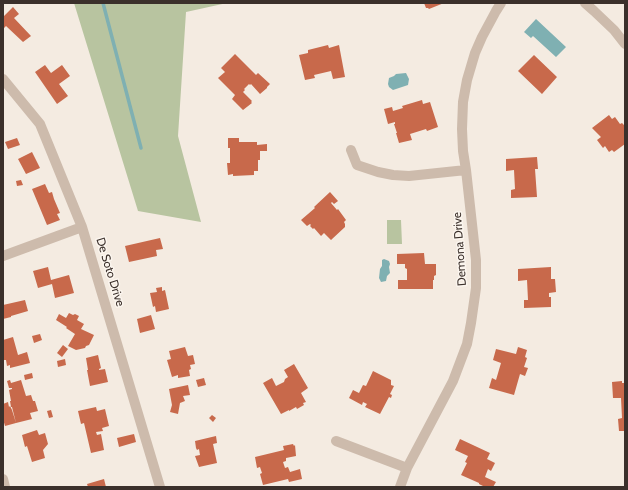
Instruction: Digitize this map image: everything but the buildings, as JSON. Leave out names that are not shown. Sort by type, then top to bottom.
[{"type":"street","name":"Demona Drive","points":[[400,487],[407,468],[459,367],[471,323],[476,288],[476,260],[463,151],[463,102],[467,80],[475,54],[482,37],[502,3]]},
{"type":"street","points":[[585,3],[614,30],[625,44]]},
{"type":"street","name":"De Soto Drive","points":[[3,79],[40,124],[82,227],[160,487]]},
{"type":"street","points":[[351,150],[357,166],[393,175],[409,176],[466,170]]},
{"type":"street","points":[[3,256],[82,227]]},
{"type":"street","points":[[336,441],[407,468]]},
{"type":"street","points":[[3,479],[5,487]]},
{"type":"green space","points":[[74,3],[227,3],[186,12],[178,136],[201,222],[138,211]]},
{"type":"green space","points":[[387,220],[401,220],[402,244],[387,244]]},
{"type":"water","points":[[536,19],[566,47],[556,57],[533,36],[531,38],[524,32]]},
{"type":"water","points":[[406,73],[409,79],[408,85],[393,90],[389,87],[389,78],[396,74]]},
{"type":"water","points":[[384,259],[389,261],[390,273],[387,276],[386,281],[381,282],[379,278],[380,269],[382,266],[382,260]]},
{"type":"waterway","points":[[103,3],[141,148]]}]
